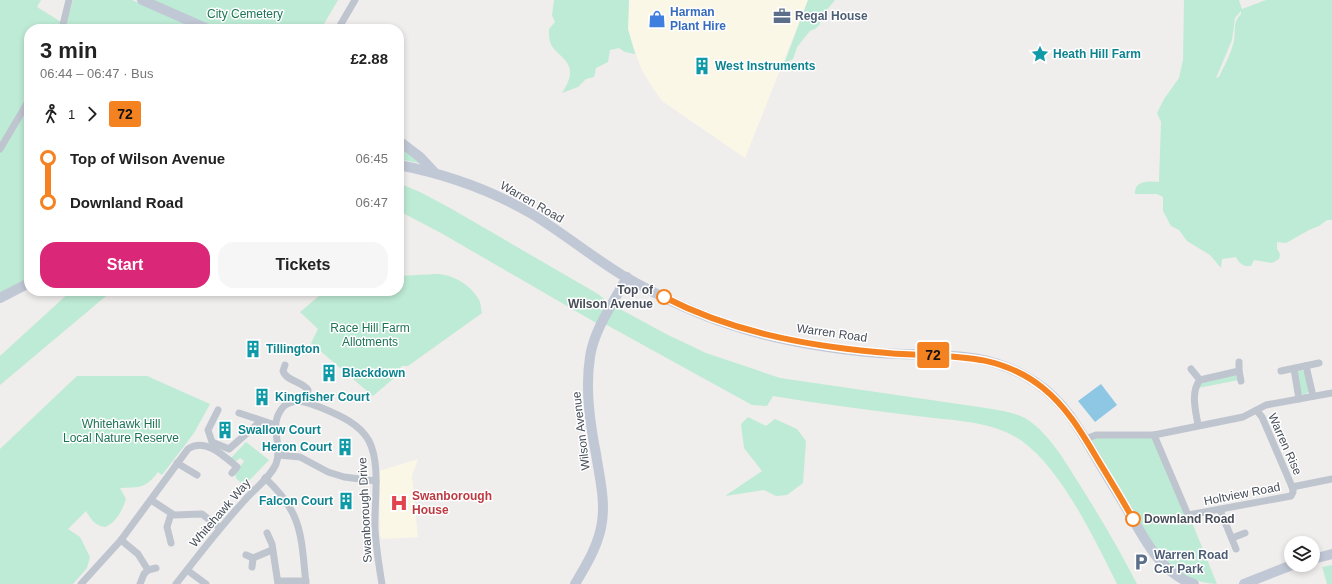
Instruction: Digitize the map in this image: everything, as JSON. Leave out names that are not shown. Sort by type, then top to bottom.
[{"type":"street","points":[[63,24],[68,0]]},
{"type":"street","points":[[142,0],[197,24]]},
{"type":"street","points":[[341,24],[355,0]]},
{"type":"street","points":[[0,149],[24,108]]},
{"type":"street","points":[[404,145],[434,172]]},
{"type":"street","name":"Warren Road","points":[[404,166],[434,172],[478,188],[518,207],[627,278],[698,313],[760,334],[817,345],[876,352],[974,357],[1004,365],[1027,377],[1056,399],[1072,418],[1148,546],[1170,571],[1194,584]]},
{"type":"street","name":"Wilson Avenue","points":[[575,584],[596,546],[600,532],[603,510],[602,492],[590,413],[590,356],[595,337],[627,278]]},
{"type":"street","points":[[0,298],[24,285]]},
{"type":"street","points":[[1239,362],[1241,380]]},
{"type":"street","points":[[1281,371],[1319,363]]},
{"type":"street","points":[[285,365],[283,372],[285,376],[305,386],[308,390],[307,402]]},
{"type":"street","points":[[1306,366],[1313,396]]},
{"type":"street","points":[[1294,369],[1299,399]]},
{"type":"street","points":[[1191,370],[1200,380]]},
{"type":"street","points":[[1200,380],[1239,371]]},
{"type":"street","points":[[1198,425],[1195,400],[1196,388],[1200,380]]},
{"type":"street","points":[[1085,439],[1096,435],[1154,435],[1243,417],[1258,411],[1267,405],[1332,393]]},
{"type":"street","name":"Swanborough Drive","points":[[275,425],[279,414],[286,404],[298,401],[307,402],[329,411],[348,421],[365,434],[373,452],[376,481],[375,530],[382,584]]},
{"type":"street","points":[[218,410],[208,430],[212,442],[229,449],[261,421]]},
{"type":"street","name":"Warren Rise","points":[[1258,411],[1262,417],[1292,487]]},
{"type":"street","points":[[239,412],[275,425],[278,455],[300,457],[328,472],[344,478],[376,481]]},
{"type":"street","name":"Holtview Road","points":[[1154,435],[1188,515],[1290,496],[1293,492],[1292,487]]},
{"type":"street","points":[[82,583],[121,540],[188,449],[199,445],[216,450],[239,464],[232,474]]},
{"type":"street","name":"Whitehawk Way","points":[[176,584],[220,528],[274,468],[278,455]]},
{"type":"street","points":[[177,463],[197,475]]},
{"type":"street","points":[[265,478],[284,496],[294,513],[301,539],[306,583],[278,583],[270,537],[267,533]]},
{"type":"street","points":[[1292,487],[1332,479]]},
{"type":"street","points":[[151,500],[171,514],[180,516],[202,514],[220,528]]},
{"type":"street","points":[[1220,510],[1236,549]]},
{"type":"street","points":[[171,514],[167,527],[172,543]]},
{"type":"street","points":[[1232,538],[1244,536]]},
{"type":"street","points":[[121,540],[138,554],[148,570]]},
{"type":"street","points":[[253,558],[272,550]]},
{"type":"street","points":[[246,554],[253,558]]},
{"type":"street","points":[[1320,557],[1332,554]]},
{"type":"street","points":[[252,567],[253,558]]},
{"type":"street","points":[[140,584],[144,574],[148,570],[156,568]]},
{"type":"street","points":[[1244,584],[1284,568]]},
{"type":"street","points":[[187,570],[206,584]]},
{"type":"shaded area","points":[[629,0],[808,0],[745,158],[662,101],[641,68],[631,39],[628,29]]},
{"type":"shaded area","points":[[418,459],[412,476],[418,537],[382,539],[380,536],[379,471]]},
{"type":"green space","points":[[0,0],[41,0],[37,7],[64,24],[24,24],[24,281],[0,293]]},
{"type":"green space","points":[[73,0],[132,0],[187,24],[66,24]]},
{"type":"green space","name":"City Cemetery","points":[[153,0],[338,0],[324,24],[207,24]]},
{"type":"green space","points":[[554,0],[629,0],[628,29],[635,54],[625,52],[619,48],[610,50],[608,62],[596,68],[594,77],[586,79],[578,87],[562,93],[569,80],[570,72],[567,63],[554,49],[550,42],[549,29],[555,22],[552,15]]},
{"type":"green space","points":[[808,0],[835,0],[820,18],[820,24],[815,29],[810,31],[797,47],[793,59],[784,64]]},
{"type":"green space","points":[[1184,0],[1239,0],[1242,9],[1266,0],[1332,0],[1332,220],[1327,220],[1319,226],[1286,243],[1277,242],[1277,249],[1280,254],[1279,259],[1272,263],[1254,260],[1251,266],[1246,266],[1240,263],[1236,257],[1222,259],[1221,268],[1210,255],[1187,241],[1179,230],[1171,226],[1163,211],[1163,197],[1157,194],[1135,194],[1135,189],[1137,186],[1143,182],[1159,182],[1161,122],[1157,113],[1164,99],[1179,78],[1183,60]],"holes":[[[1241,11],[1241,14],[1236,20],[1234,41],[1231,51],[1219,77],[1216,78],[1232,40],[1235,18]]]},
{"type":"green space","points":[[404,150],[417,160],[418,163],[404,160]]},
{"type":"green space","points":[[404,185],[450,208],[598,294],[609,303],[666,334],[706,353],[780,378],[1004,411],[1023,417],[1036,426],[1050,440],[1062,457],[1086,494],[1137,584],[1117,584],[1088,527],[1064,487],[1051,469],[1037,454],[1022,441],[1010,434],[985,425],[971,422],[845,407],[773,396],[767,406],[752,405],[605,324],[598,324],[441,233],[404,214]]},
{"type":"green space","name":"Race Hill Farm Allotments","points":[[442,274],[454,278],[465,284],[474,293],[479,300],[482,313],[408,366],[402,366],[400,368],[401,372],[373,396],[311,343],[318,329],[300,312],[319,296],[404,296],[404,276]]},
{"type":"green space","points":[[66,296],[106,296],[0,385],[0,356]]},
{"type":"green space","points":[[1301,370],[1305,372],[1309,391],[1305,395],[1301,394],[1297,372]]},
{"type":"green space","points":[[1235,375],[1239,380],[1198,388],[1200,383]]},
{"type":"green space","name":"Whitehawk Hill Local Nature Reserve","points":[[77,376],[147,376],[210,404],[194,433],[162,475],[158,472],[149,482],[142,486],[120,488],[126,499],[116,519],[105,527],[96,524],[86,511],[68,529],[80,537],[90,557],[87,568],[73,584],[0,584],[0,449]]},
{"type":"green space","points":[[748,417],[766,426],[775,419],[797,429],[806,441],[803,483],[787,495],[776,496],[764,490],[725,496],[762,471],[744,448],[741,424]]},
{"type":"green space","points":[[1153,436],[1188,518],[1191,520],[1217,584],[1201,582],[1187,576],[1174,568],[1164,557],[1145,532],[1093,444],[1091,437]]},
{"type":"green space","points":[[246,442],[269,460],[244,486],[236,478],[235,474],[244,461],[240,458],[235,462],[230,459]]},
{"type":"green space","points":[[1332,565],[1332,584],[1327,584],[1322,567]]},
{"type":"water","points":[[1101,384],[1117,405],[1095,422],[1078,401]]},
{"type":"bus line","name":"72","points":[[664,297],[698,313],[760,334],[817,345],[876,352],[910,355],[954,355],[974,357],[1004,365],[1042,387],[1064,407],[1078,427],[1133,519]]},
{"type":"place","name":"Regal House","points":[[782,16]]},
{"type":"place","name":"Harman Plant Hire","points":[[657,19]]},
{"type":"place","name":"Heath Hill Farm","points":[[1040,54]]},
{"type":"place","name":"West Instruments","points":[[702,66]]},
{"type":"place","name":"Top of Wilson Avenue","points":[[664,297]]},
{"type":"place","name":"Tillington","points":[[253,349]]},
{"type":"place","name":"Blackdown","points":[[329,373]]},
{"type":"place","name":"Kingfisher Court","points":[[262,397]]},
{"type":"place","name":"Swallow Court","points":[[225,430]]},
{"type":"place","name":"Heron Court","points":[[345,447]]},
{"type":"place","name":"Falcon Court","points":[[346,501]]},
{"type":"place","name":"Swanborough House","points":[[399,503]]},
{"type":"place","name":"Downland Road","points":[[1133,519]]},
{"type":"place","name":"Warren Road Car Park","points":[[1141,562]]}]
